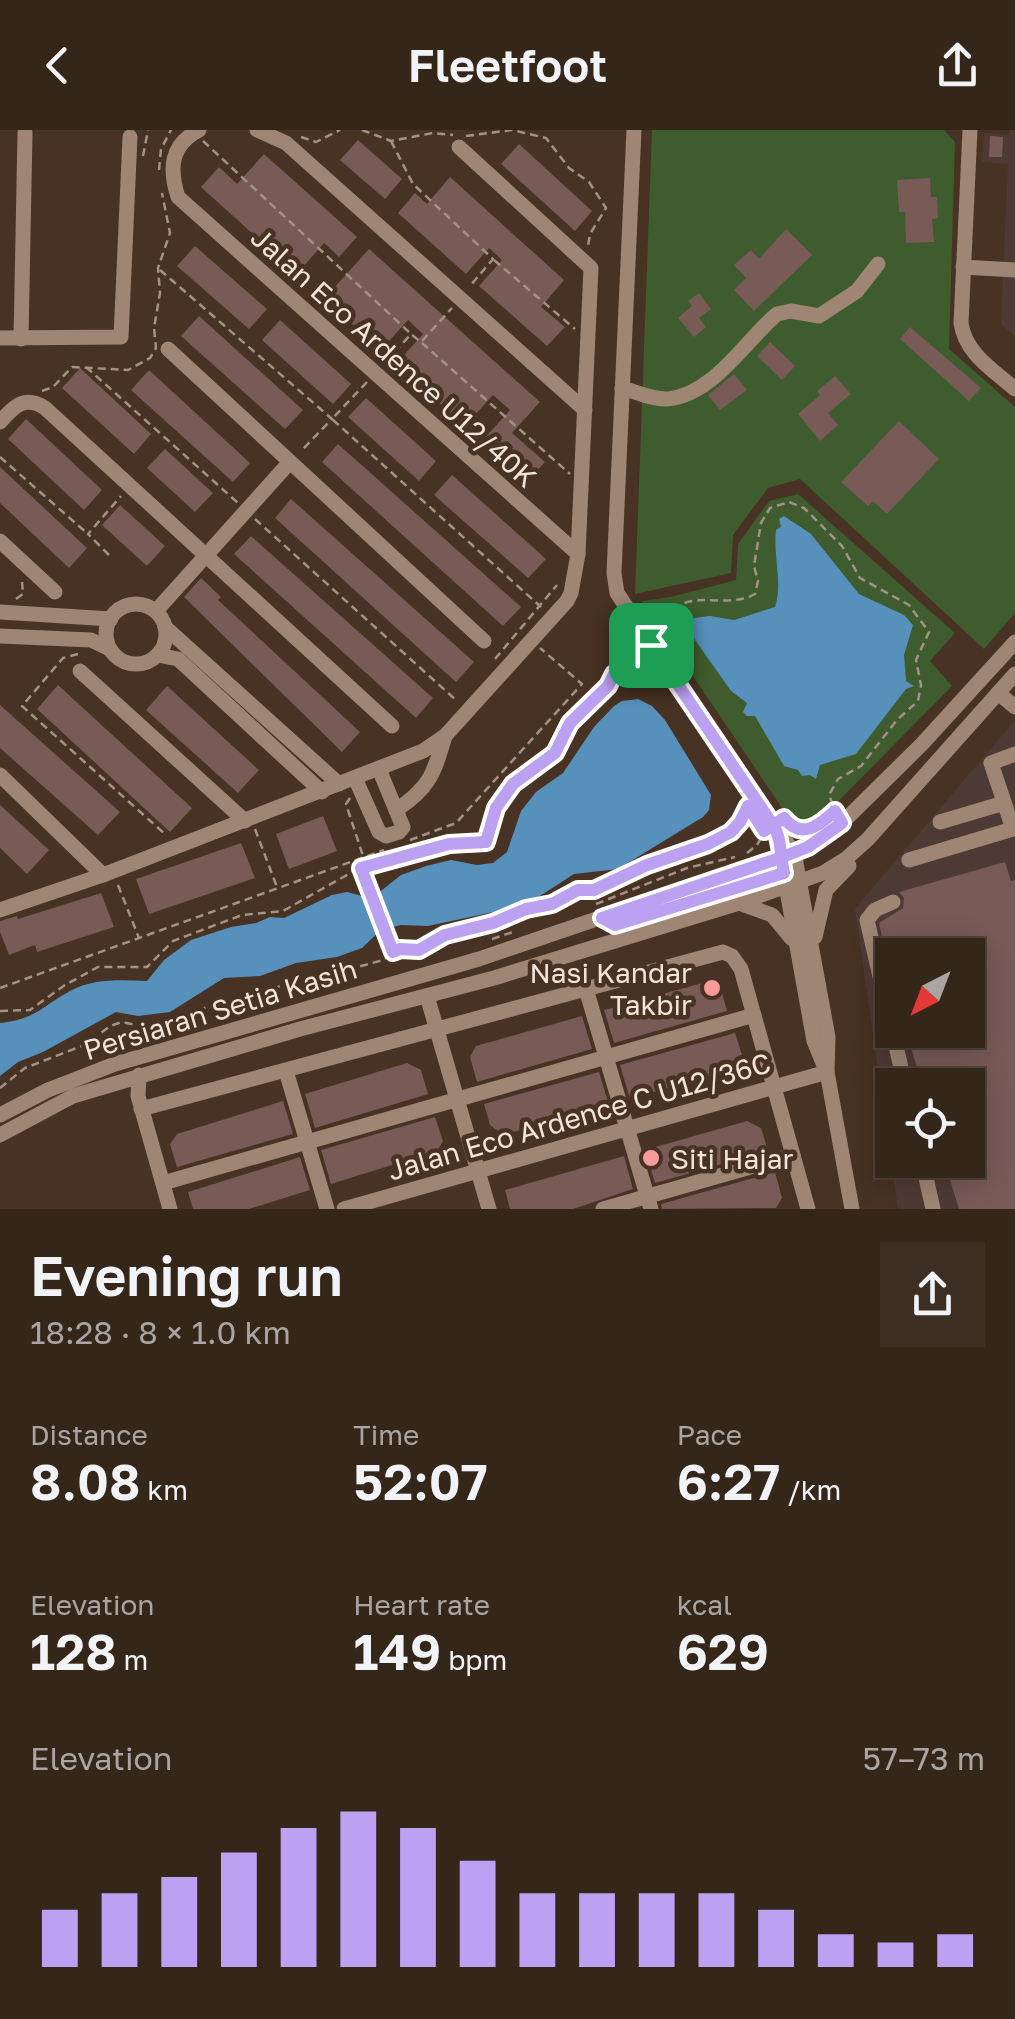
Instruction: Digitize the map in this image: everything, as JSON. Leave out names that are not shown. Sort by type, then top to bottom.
[{"type":"street","points":[[634,130],[614,573],[617,593],[781,829],[812,950],[828,1038],[827,1072],[852,1209]]},
{"type":"street","points":[[970,130],[963,338],[975,354],[1015,389]]},
{"type":"street","name":"Jalan Eco Ardence U12/40K","points":[[196,131],[173,157],[171,174],[178,197],[578,554]]},
{"type":"street","points":[[260,131],[286,143],[585,410]]},
{"type":"street","points":[[21,340],[26,134]]},
{"type":"street","points":[[0,338],[121,337],[130,137]]},
{"type":"street","points":[[0,910],[322,792],[352,785],[379,768],[423,751],[444,736],[530,640],[546,612],[571,592],[578,554],[589,265],[459,147]]},
{"type":"street","points":[[622,388],[664,400],[690,393],[708,382],[777,314],[791,311],[819,316],[858,291],[878,264]]},
{"type":"street","points":[[964,267],[1015,270]]},
{"type":"street","points":[[168,349],[484,642]]},
{"type":"street","points":[[0,422],[25,401],[45,408],[392,726]]},
{"type":"street","points":[[156,612],[289,462]]},
{"type":"street","points":[[0,541],[55,592]]},
{"type":"street","points":[[2,607],[110,618],[129,605],[144,605],[156,612],[165,626],[352,785],[379,832],[386,836],[403,827],[379,768]]},
{"type":"street","points":[[110,618],[106,634],[110,648]]},
{"type":"street","points":[[0,636],[91,640],[110,648],[128,663],[144,663],[158,655],[165,642],[165,626]]},
{"type":"street","name":"Persiaran Setia Kasih","points":[[0,1136],[73,1096],[739,903],[789,870],[824,837],[834,818],[922,744],[995,655],[1015,642]]},
{"type":"street","points":[[158,655],[178,659],[322,792]]},
{"type":"street","points":[[80,672],[248,820]]},
{"type":"street","name":"Persiaran Setia Kasih","points":[[0,1115],[48,1090],[115,1064],[478,959],[595,912],[789,870],[824,873],[857,850],[1015,674]]},
{"type":"street","points":[[998,693],[1015,707]]},
{"type":"street","points":[[396,810],[432,780],[444,736]]},
{"type":"street","points":[[909,860],[1013,829],[991,763],[1015,754]]},
{"type":"street","points":[[0,775],[108,873]]},
{"type":"street","points":[[940,822],[1004,803]]},
{"type":"street","points":[[812,950],[826,890],[854,862],[857,850]]},
{"type":"street","points":[[789,870],[795,942],[814,1041],[827,1072]]},
{"type":"street","points":[[893,902],[874,910],[866,920],[900,1068]]},
{"type":"street","points":[[739,903],[772,915],[795,942]]},
{"type":"street","points":[[141,1109],[718,952],[732,956],[741,970],[808,1209]]},
{"type":"street","points":[[586,989],[649,1203]]},
{"type":"street","points":[[428,996],[490,1209]]},
{"type":"street","points":[[163,1184],[754,1015]]},
{"type":"street","points":[[286,1071],[327,1209]]},
{"type":"street","name":"Jalan Eco Ardence C U12/36C","points":[[344,1209],[827,1072]]},
{"type":"street","points":[[139,1076],[141,1109],[170,1209]]},
{"type":"street","points":[[603,1209],[649,1203],[793,1155]]},
{"type":"street","points":[[926,1178],[933,1209]]},
{"type":"path","points":[[302,137],[316,142],[340,130]]},
{"type":"path","points":[[362,130],[391,141],[433,132],[468,136],[512,130],[546,138],[568,168],[589,182],[606,208],[590,234],[589,265]]},
{"type":"path","points":[[196,131],[411,334],[581,484]]},
{"type":"path","points":[[391,141],[413,184],[493,259],[589,340]]},
{"type":"path","points":[[421,342],[493,259]]},
{"type":"path","points":[[158,268],[546,612]]},
{"type":"path","points":[[289,462],[411,334]]},
{"type":"path","points":[[86,368],[466,710]]},
{"type":"path","points":[[0,457],[109,555]]},
{"type":"path","points":[[88,534],[128,487]]},
{"type":"path","points":[[0,1012],[30,1010],[98,966],[147,968],[173,940],[242,915],[283,911],[361,868],[449,844],[486,842],[496,808],[513,784],[555,753],[570,723],[608,686],[614,674],[646,658],[667,614],[682,603],[740,599],[755,594],[758,532],[770,508],[788,502],[811,514],[846,552],[860,578],[909,606],[929,632],[916,660],[921,685],[918,701],[896,720],[861,766],[838,779],[829,796],[834,818]]},
{"type":"path","points":[[493,662],[546,612],[563,578]]},
{"type":"path","points":[[2,607],[20,598],[25,587],[21,579]]},
{"type":"path","points":[[91,640],[88,652],[63,658],[22,706],[158,830],[173,839]]},
{"type":"path","points":[[401,843],[456,822],[582,684],[530,640]]},
{"type":"path","points":[[352,785],[346,804],[364,857]]},
{"type":"path","points":[[0,1088],[25,1068],[87,1044],[122,1022],[151,1028],[172,1025],[220,1002],[266,994],[287,982],[318,978],[383,960],[400,949],[419,950],[445,935],[552,904],[578,890],[594,890],[731,832],[748,806]]},
{"type":"path","points":[[248,820],[277,888]]},
{"type":"path","points":[[595,912],[687,868],[750,852],[764,831],[814,829]]},
{"type":"path","points":[[0,988],[382,850]]},
{"type":"path","points":[[361,868],[393,952]]},
{"type":"path","points":[[108,873],[140,939]]},
{"type":"path","points":[[484,943],[522,930]]},
{"type":"path","points":[[335,986],[366,977]]},
{"type":"shaded area","points":[[1010,130],[1015,130],[1015,336],[1001,324],[1008,164],[982,162],[984,133],[1009,135]]},
{"type":"shaded area","points":[[1015,720],[1015,1209],[898,1209],[894,1178],[985,1178],[985,1068],[878,1068],[855,909]]},
{"type":"green space","points":[[652,130],[944,130],[955,142],[949,349],[1015,407],[1015,613],[984,649],[800,479],[768,488],[733,535],[731,573],[635,594]]},
{"type":"green space","points":[[798,494],[955,633],[930,661],[952,686],[817,823],[805,827],[791,821],[642,601],[736,580],[738,544],[769,501]]},
{"type":"water","points":[[784,516],[811,534],[859,594],[904,615],[913,625],[904,655],[906,681],[914,686],[906,689],[856,754],[820,765],[816,779],[784,766],[755,716],[743,712],[747,703],[731,691],[686,627],[694,618],[734,620],[775,607],[776,530]]},
{"type":"water","points":[[638,699],[652,706],[665,720],[711,795],[709,810],[703,817],[618,869],[574,874],[526,905],[428,926],[401,925],[381,930],[362,948],[337,957],[296,963],[260,976],[224,978],[170,1012],[138,1016],[116,1012],[18,1062],[0,1076],[0,1023],[30,1015],[79,987],[108,981],[147,981],[164,960],[191,940],[270,917],[284,918],[332,895],[377,894],[401,875],[426,866],[451,860],[477,865],[493,863],[507,852],[521,811],[536,792],[563,773],[594,727],[614,706]]},
{"type":"building","points":[[990,136],[1003,137],[1002,157],[989,157]]},
{"type":"building","points":[[358,140],[402,179],[385,199],[340,160]]},
{"type":"building","points":[[519,144],[592,211],[575,231],[501,164]]},
{"type":"building","points":[[264,154],[357,237],[339,257],[324,243],[297,274],[201,187],[219,167],[237,184]]},
{"type":"building","points":[[450,177],[564,280],[541,307],[565,327],[547,346],[479,286],[502,260],[489,248],[466,274],[398,213],[415,193],[427,204]]},
{"type":"building","points":[[930,178],[931,197],[937,197],[938,218],[932,219],[934,242],[906,243],[905,212],[899,212],[897,180]]},
{"type":"building","points":[[786,229],[812,255],[754,311],[734,290],[746,278],[734,265],[751,250],[759,259]]},
{"type":"building","points":[[195,246],[267,309],[249,329],[177,266]]},
{"type":"building","points":[[369,249],[540,402],[512,433],[545,462],[527,482],[482,441],[510,410],[493,395],[465,426],[396,364],[423,334],[408,320],[381,350],[324,299]]},
{"type":"building","points":[[699,293],[711,309],[699,318],[706,327],[694,337],[678,318],[692,306],[688,301]]},
{"type":"building","points":[[199,316],[303,410],[285,429],[181,336]]},
{"type":"building","points":[[280,320],[351,384],[333,404],[262,340]]},
{"type":"building","points":[[910,327],[981,388],[969,401],[900,339]]},
{"type":"building","points":[[770,342],[795,366],[782,380],[757,356]]},
{"type":"building","points":[[80,368],[151,434],[134,454],[62,388]]},
{"type":"building","points":[[149,370],[250,463],[233,482],[131,390]]},
{"type":"building","points":[[734,374],[747,390],[720,410],[708,395]]},
{"type":"building","points":[[835,376],[851,394],[828,413],[838,425],[820,441],[798,414]]},
{"type":"building","points":[[366,398],[436,461],[419,481],[348,417]]},
{"type":"building","points":[[26,419],[102,490],[84,510],[8,439]]},
{"type":"building","points":[[899,421],[939,459],[887,514],[873,501],[868,506],[841,482]]},
{"type":"building","points":[[338,444],[521,607],[503,626],[322,462]]},
{"type":"building","points":[[165,449],[213,493],[195,512],[147,468]]},
{"type":"building","points":[[0,467],[87,548],[69,568],[0,503]]},
{"type":"building","points":[[452,475],[546,559],[528,578],[434,495]]},
{"type":"building","points":[[291,499],[474,662],[456,682],[275,518]]},
{"type":"building","points":[[120,505],[165,546],[147,566],[102,525]]},
{"type":"building","points":[[251,536],[433,698],[416,718],[234,554]]},
{"type":"building","points":[[201,578],[221,597],[218,600],[360,732],[342,752],[184,597]]},
{"type":"building","points":[[58,685],[192,808],[170,832],[37,709]]},
{"type":"building","points":[[167,686],[259,770],[238,793],[146,710]]},
{"type":"building","points":[[0,705],[120,812],[98,835],[0,748]]},
{"type":"building","points":[[0,805],[49,850],[27,874],[0,848]]},
{"type":"building","points":[[323,816],[337,851],[289,869],[276,834]]},
{"type":"building","points":[[241,843],[255,878],[149,914],[136,879]]},
{"type":"building","points":[[1005,862],[1011,881],[1015,880],[1015,1209],[959,1209],[950,1178],[985,1178],[985,1068],[917,1068],[911,1048],[985,1048],[985,938],[882,938],[879,923],[903,908],[904,898],[899,892]]},
{"type":"building","points":[[101,893],[114,927],[37,952],[35,945],[9,955],[0,921]]},
{"type":"building","points":[[706,982],[721,989],[727,1011],[614,1043],[604,1010]]},
{"type":"building","points":[[582,1016],[592,1049],[477,1082],[470,1057],[476,1046]]},
{"type":"building","points":[[735,1033],[743,1058],[736,1069],[630,1099],[620,1065]]},
{"type":"building","points":[[407,1063],[421,1070],[428,1094],[315,1128],[305,1094]]},
{"type":"building","points":[[599,1072],[609,1105],[503,1135],[490,1125],[484,1104]]},
{"type":"building","points":[[283,1101],[293,1134],[177,1167],[170,1144],[177,1134]]},
{"type":"building","points":[[435,1117],[443,1141],[437,1151],[331,1184],[321,1150]]},
{"type":"building","points":[[747,1121],[761,1128],[768,1151],[655,1183],[645,1150]]},
{"type":"building","points":[[624,1156],[633,1189],[573,1209],[510,1209],[505,1190]]},
{"type":"building","points":[[300,1157],[310,1190],[249,1209],[193,1209],[188,1192]]},
{"type":"building","points":[[775,1172],[782,1198],[776,1208],[662,1209],[661,1204]]},
{"type":"place","name":"Nasi Kandar Takbir","points":[[712,988]]},
{"type":"place","name":"Siti Hajar","points":[[651,1158]]},
{"type":"route","points":[[651,645],[646,658],[614,674],[608,686],[570,723],[555,753],[513,784],[496,808],[486,842],[449,844],[361,868],[393,952],[419,950],[445,935],[552,904],[578,890],[594,890],[647,865],[708,844],[731,832],[748,806],[764,831],[773,825],[779,834],[780,858],[784,873],[615,925],[602,918],[780,858],[808,847],[842,823],[835,811],[814,829],[791,827],[784,818],[773,825],[651,645]]}]
